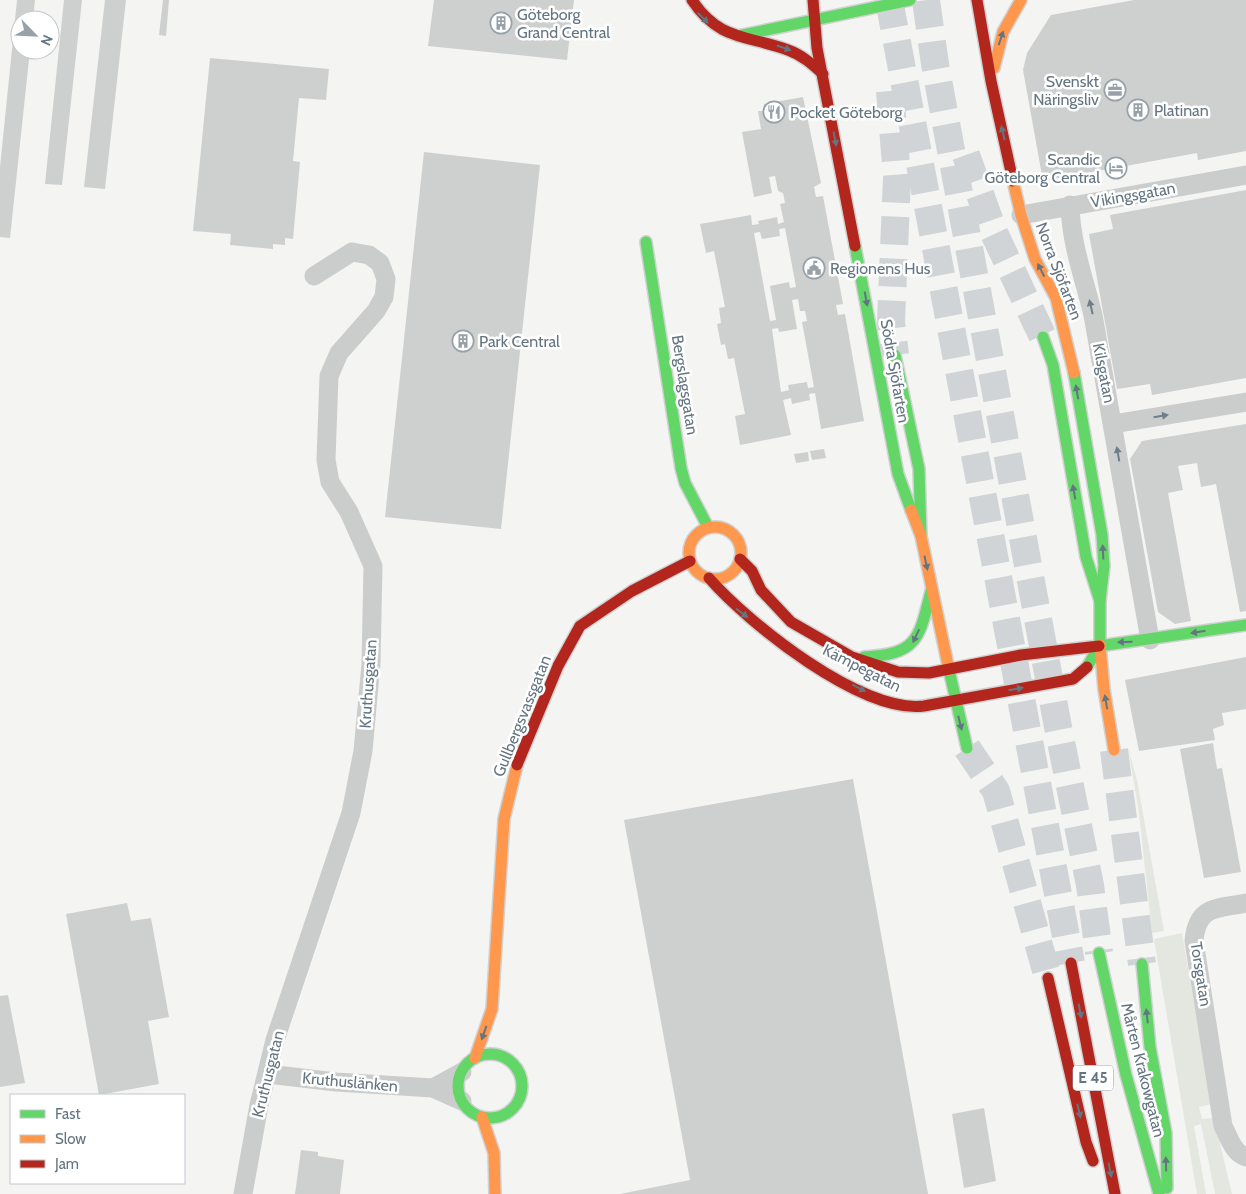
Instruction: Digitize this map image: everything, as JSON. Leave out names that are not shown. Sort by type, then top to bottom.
[{"type":"main road","points":[[692,0],[698,14],[720,30],[785,48],[812,61],[823,74]]},
{"type":"main road","name":"Södra Sjöfarten","points":[[813,0],[813,19],[898,474],[921,536],[955,700],[967,748]]},
{"type":"main road","points":[[738,36],[910,0]]},
{"type":"main road","name":"Norra Sjöfarten","points":[[977,0],[991,81],[1021,215],[1035,259],[1056,298],[1073,364],[1102,535],[1104,566],[1100,601],[1100,644],[1104,689],[1114,750]]},
{"type":"main road","points":[[991,81],[999,42],[1010,13],[1021,0]]},
{"type":"main road","name":"Bergslagsgatan","points":[[646,242],[685,482],[708,527]]},
{"type":"main road","points":[[1042,337],[1053,365],[1086,557],[1100,601]]},
{"type":"main road","points":[[895,355],[908,408],[919,469],[921,536]]},
{"type":"main road","points":[[708,527],[726,529],[735,536],[740,547],[740,559],[730,574],[719,579],[709,578],[695,570],[690,561],[688,551],[692,540],[698,532],[708,527]]},
{"type":"main road","name":"Kämpegatan","points":[[740,559],[752,570],[761,590],[791,622],[852,657],[871,665],[898,672],[929,673],[1021,655],[1100,644],[1150,640],[1246,625]]},
{"type":"main road","name":"Gullbergsvassgatan","points":[[462,1072],[475,1058],[492,1009],[504,819],[514,772],[558,666],[580,626],[632,591],[690,561]]},
{"type":"main road","name":"Kämpegatan","points":[[709,578],[720,594],[738,610],[814,664],[859,688],[903,706],[924,706],[1073,679],[1094,658],[1100,644]]},
{"type":"main road","name":"Kämpegatan","points":[[852,657],[893,656],[909,648],[924,618],[932,590]]},
{"type":"main road","name":"Mårten Krakowgatan","points":[[1100,953],[1121,1059],[1142,1140],[1160,1194]]},
{"type":"main road","name":"E 45","points":[[1070,963],[1115,1194]]},
{"type":"main road","points":[[1142,964],[1150,1047],[1166,1133],[1167,1194]]},
{"type":"main road","points":[[1048,978],[1086,1142],[1106,1194]]},
{"type":"main road","name":"Gullbergsvassgatan","points":[[492,1009],[500,1030]]},
{"type":"main road","points":[[494,1153],[510,1110],[519,1098],[521,1084],[518,1072],[511,1063],[505,1046]]},
{"type":"main road","points":[[475,1058],[494,1055],[511,1063]]},
{"type":"main road","points":[[1121,1059],[1128,1125]]},
{"type":"main road","points":[[462,1072],[458,1086],[462,1101],[468,1110],[482,1117],[497,1117],[510,1110]]},
{"type":"main road","points":[[482,1117],[494,1153],[495,1194]]},
{"type":"street","name":"Vikingsgatan","points":[[1021,215],[1246,175]]},
{"type":"street","name":"Kilsgatan","points":[[1070,206],[1071,229],[1092,315],[1113,424],[1150,640]]},
{"type":"street","name":"Kruthusgatan","points":[[243,1194],[259,1105],[275,1040],[351,813],[363,751],[371,664],[373,566],[349,512],[330,482],[326,460],[329,376],[339,353],[376,311],[384,297],[386,279],[380,263],[369,255],[352,252],[314,276]]},
{"type":"street","name":"Kilsgatan","points":[[1113,424],[1246,402]]},
{"type":"street","name":"Torsgatan","points":[[1246,904],[1210,910],[1202,915],[1195,927],[1194,941],[1213,1051],[1223,1126],[1233,1146],[1241,1156],[1246,1157]]},
{"type":"street","points":[[432,1088],[462,1072]]},
{"type":"street","name":"Kruthuslänken","points":[[268,1074],[336,1082],[432,1088],[462,1101]]},
{"type":"shaded area","points":[[1128,747],[1137,780],[1164,931],[1152,933],[1139,813]]},
{"type":"shaded area","points":[[1182,933],[1212,1104],[1199,1107],[1202,1119],[1214,1118],[1232,1194],[1215,1194],[1201,1124],[1194,1126],[1206,1194],[1197,1194],[1154,939]]},
{"type":"building","points":[[17,0],[35,0],[34,10],[16,10]]},
{"type":"building","points":[[64,0],[82,0],[62,185],[45,184],[58,60],[60,60]]},
{"type":"building","points":[[105,0],[126,0],[105,189],[84,187]]},
{"type":"building","points":[[163,0],[169,0],[166,36],[159,35]]},
{"type":"building","name":"Göteborg Grand Central","points":[[434,0],[574,0],[567,60],[428,46]]},
{"type":"building","name":"Platinan","points":[[1134,0],[1246,0],[1246,151],[1198,160],[1197,153],[1043,181],[1023,70],[1027,53],[1051,15]]},
{"type":"building","points":[[210,58],[329,69],[326,100],[299,98],[293,161],[300,162],[293,239],[285,238],[285,245],[273,244],[273,249],[230,245],[231,234],[193,231]]},
{"type":"building","points":[[11,60],[29,60],[10,238],[0,237],[0,167]]},
{"type":"building","name":"Regionens Hus","points":[[803,97],[821,183],[814,187],[816,197],[823,196],[843,304],[836,305],[838,315],[845,314],[864,421],[821,429],[815,393],[809,394],[810,400],[792,404],[791,398],[783,400],[791,435],[740,445],[735,416],[745,414],[734,358],[728,359],[725,344],[721,345],[717,324],[721,323],[719,308],[725,307],[714,251],[706,253],[700,224],[751,215],[752,225],[759,224],[758,221],[777,217],[778,224],[784,222],[780,204],[785,203],[783,193],[778,191],[775,176],[769,177],[772,193],[754,197],[742,132],[761,129],[758,111],[763,111],[764,104]],"holes":[[[785,228],[796,287],[790,288],[789,282],[770,286],[776,320],[770,321],[754,233],[760,232],[762,239],[780,236],[779,229]],[[798,299],[800,311],[805,311],[807,321],[802,322],[814,387],[808,388],[807,382],[788,385],[789,390],[781,392],[772,329],[778,328],[779,332],[797,329],[792,300]]]},
{"type":"building","name":"Park Central","points":[[424,152],[540,165],[501,529],[385,517]]},
{"type":"building","points":[[1246,190],[1246,378],[1152,395],[1150,384],[1117,389],[1089,234],[1113,229],[1110,215]]},
{"type":"building","points":[[1246,424],[1246,611],[1240,612],[1216,484],[1201,487],[1197,463],[1178,466],[1183,490],[1168,493],[1191,621],[1175,624],[1158,612],[1130,459],[1142,441]]},
{"type":"building","points":[[824,449],[826,458],[812,460],[810,451]]},
{"type":"building","points":[[808,452],[809,461],[796,463],[794,454]]},
{"type":"building","points":[[1246,657],[1246,709],[1222,713],[1224,725],[1213,729],[1215,740],[1139,751],[1125,680]]},
{"type":"building","points":[[1213,743],[1217,769],[1222,768],[1241,872],[1204,878],[1180,749]]},
{"type":"building","points":[[853,779],[928,1194],[620,1194],[690,1180],[624,820]]},
{"type":"building","points":[[127,903],[131,921],[151,918],[169,1017],[148,1021],[159,1084],[99,1094],[66,914]]},
{"type":"building","points":[[8,995],[25,1083],[0,1087],[0,996]]},
{"type":"building","points":[[984,1108],[996,1181],[964,1188],[952,1114]]},
{"type":"building","points":[[301,1150],[318,1152],[318,1156],[344,1160],[340,1194],[295,1194]]},
{"type":"tunnel","points":[[889,0],[1071,963]]},
{"type":"tunnel","points":[[926,0],[935,64],[1058,727],[1090,885],[1099,953]]},
{"type":"tunnel","points":[[890,91],[897,177],[891,322],[895,355]]},
{"type":"tunnel","points":[[966,155],[994,233],[1043,337]]},
{"type":"tunnel","points":[[967,748],[996,791],[1048,978]]},
{"type":"tunnel","points":[[1114,750],[1142,964]]},
{"type":"traffic: fast","points":[[738,36],[910,0]]},
{"type":"traffic: fast","points":[[646,242],[681,468],[685,483],[708,527]]},
{"type":"traffic: fast","points":[[855,246],[898,474],[911,510]]},
{"type":"traffic: fast","points":[[1043,337],[1053,365],[1086,557],[1100,601]]},
{"type":"traffic: fast","points":[[895,355],[919,469],[921,536]]},
{"type":"traffic: fast","points":[[1074,373],[1102,535],[1104,566],[1100,601],[1100,645],[1087,667]]},
{"type":"traffic: fast","points":[[864,657],[896,652],[913,641],[923,621],[931,591]]},
{"type":"traffic: fast","points":[[1099,646],[1246,625]]},
{"type":"traffic: fast","points":[[949,670],[967,748]]},
{"type":"traffic: fast","points":[[1099,953],[1126,1075],[1159,1194]]},
{"type":"traffic: fast","points":[[1142,964],[1150,1047],[1166,1133],[1167,1188]]},
{"type":"traffic: fast","points":[[490,1054],[508,1060],[516,1068],[522,1086],[516,1104],[508,1112],[490,1118],[472,1112],[464,1104],[458,1086],[464,1068],[472,1060],[490,1054]]},
{"type":"traffic: slow","points":[[994,68],[1003,32],[1021,0]]},
{"type":"traffic: slow","points":[[1013,181],[1021,215],[1035,259],[1056,298],[1074,373]]},
{"type":"traffic: slow","points":[[911,510],[921,536],[949,670]]},
{"type":"traffic: slow","points":[[710,527],[720,527],[730,531],[737,538],[741,553],[737,568],[730,575],[720,579],[710,579],[700,575],[693,568],[689,558],[689,548],[693,538],[700,531],[710,527]]},
{"type":"traffic: slow","points":[[1100,645],[1104,689],[1114,750]]},
{"type":"traffic: slow","points":[[475,1058],[492,1009],[504,819],[517,765]]},
{"type":"traffic: slow","points":[[482,1117],[494,1153],[495,1194]]},
{"type":"traffic: jam","points":[[692,0],[702,13],[723,30],[793,52],[807,60],[823,74]]},
{"type":"traffic: jam","points":[[813,0],[817,48],[855,246]]},
{"type":"traffic: jam","points":[[977,0],[991,81],[1013,181]]},
{"type":"traffic: jam","points":[[740,559],[752,571],[761,590],[791,622],[852,657],[898,672],[929,673],[1021,655],[1099,646]]},
{"type":"traffic: jam","points":[[517,765],[558,666],[580,626],[632,591],[690,561]]},
{"type":"traffic: jam","points":[[709,578],[750,618],[808,662],[839,681],[870,696],[899,705],[924,706],[1073,679],[1087,667]]},
{"type":"traffic: jam","points":[[1071,963],[1115,1194]]},
{"type":"traffic: jam","points":[[1048,978],[1086,1142],[1093,1161]]},
{"type":"place","name":"Göteborg Grand Central","points":[[501,23]]},
{"type":"place","name":"Svenskt Näringsliv","points":[[1115,90]]},
{"type":"place","name":"Platinan","points":[[1138,110]]},
{"type":"place","name":"Pocket Göteborg","points":[[774,112]]},
{"type":"place","name":"Scandic Göteborg Central","points":[[1116,168]]},
{"type":"place","name":"Regionens Hus","points":[[814,268]]},
{"type":"place","name":"Park Central","points":[[463,341]]}]
